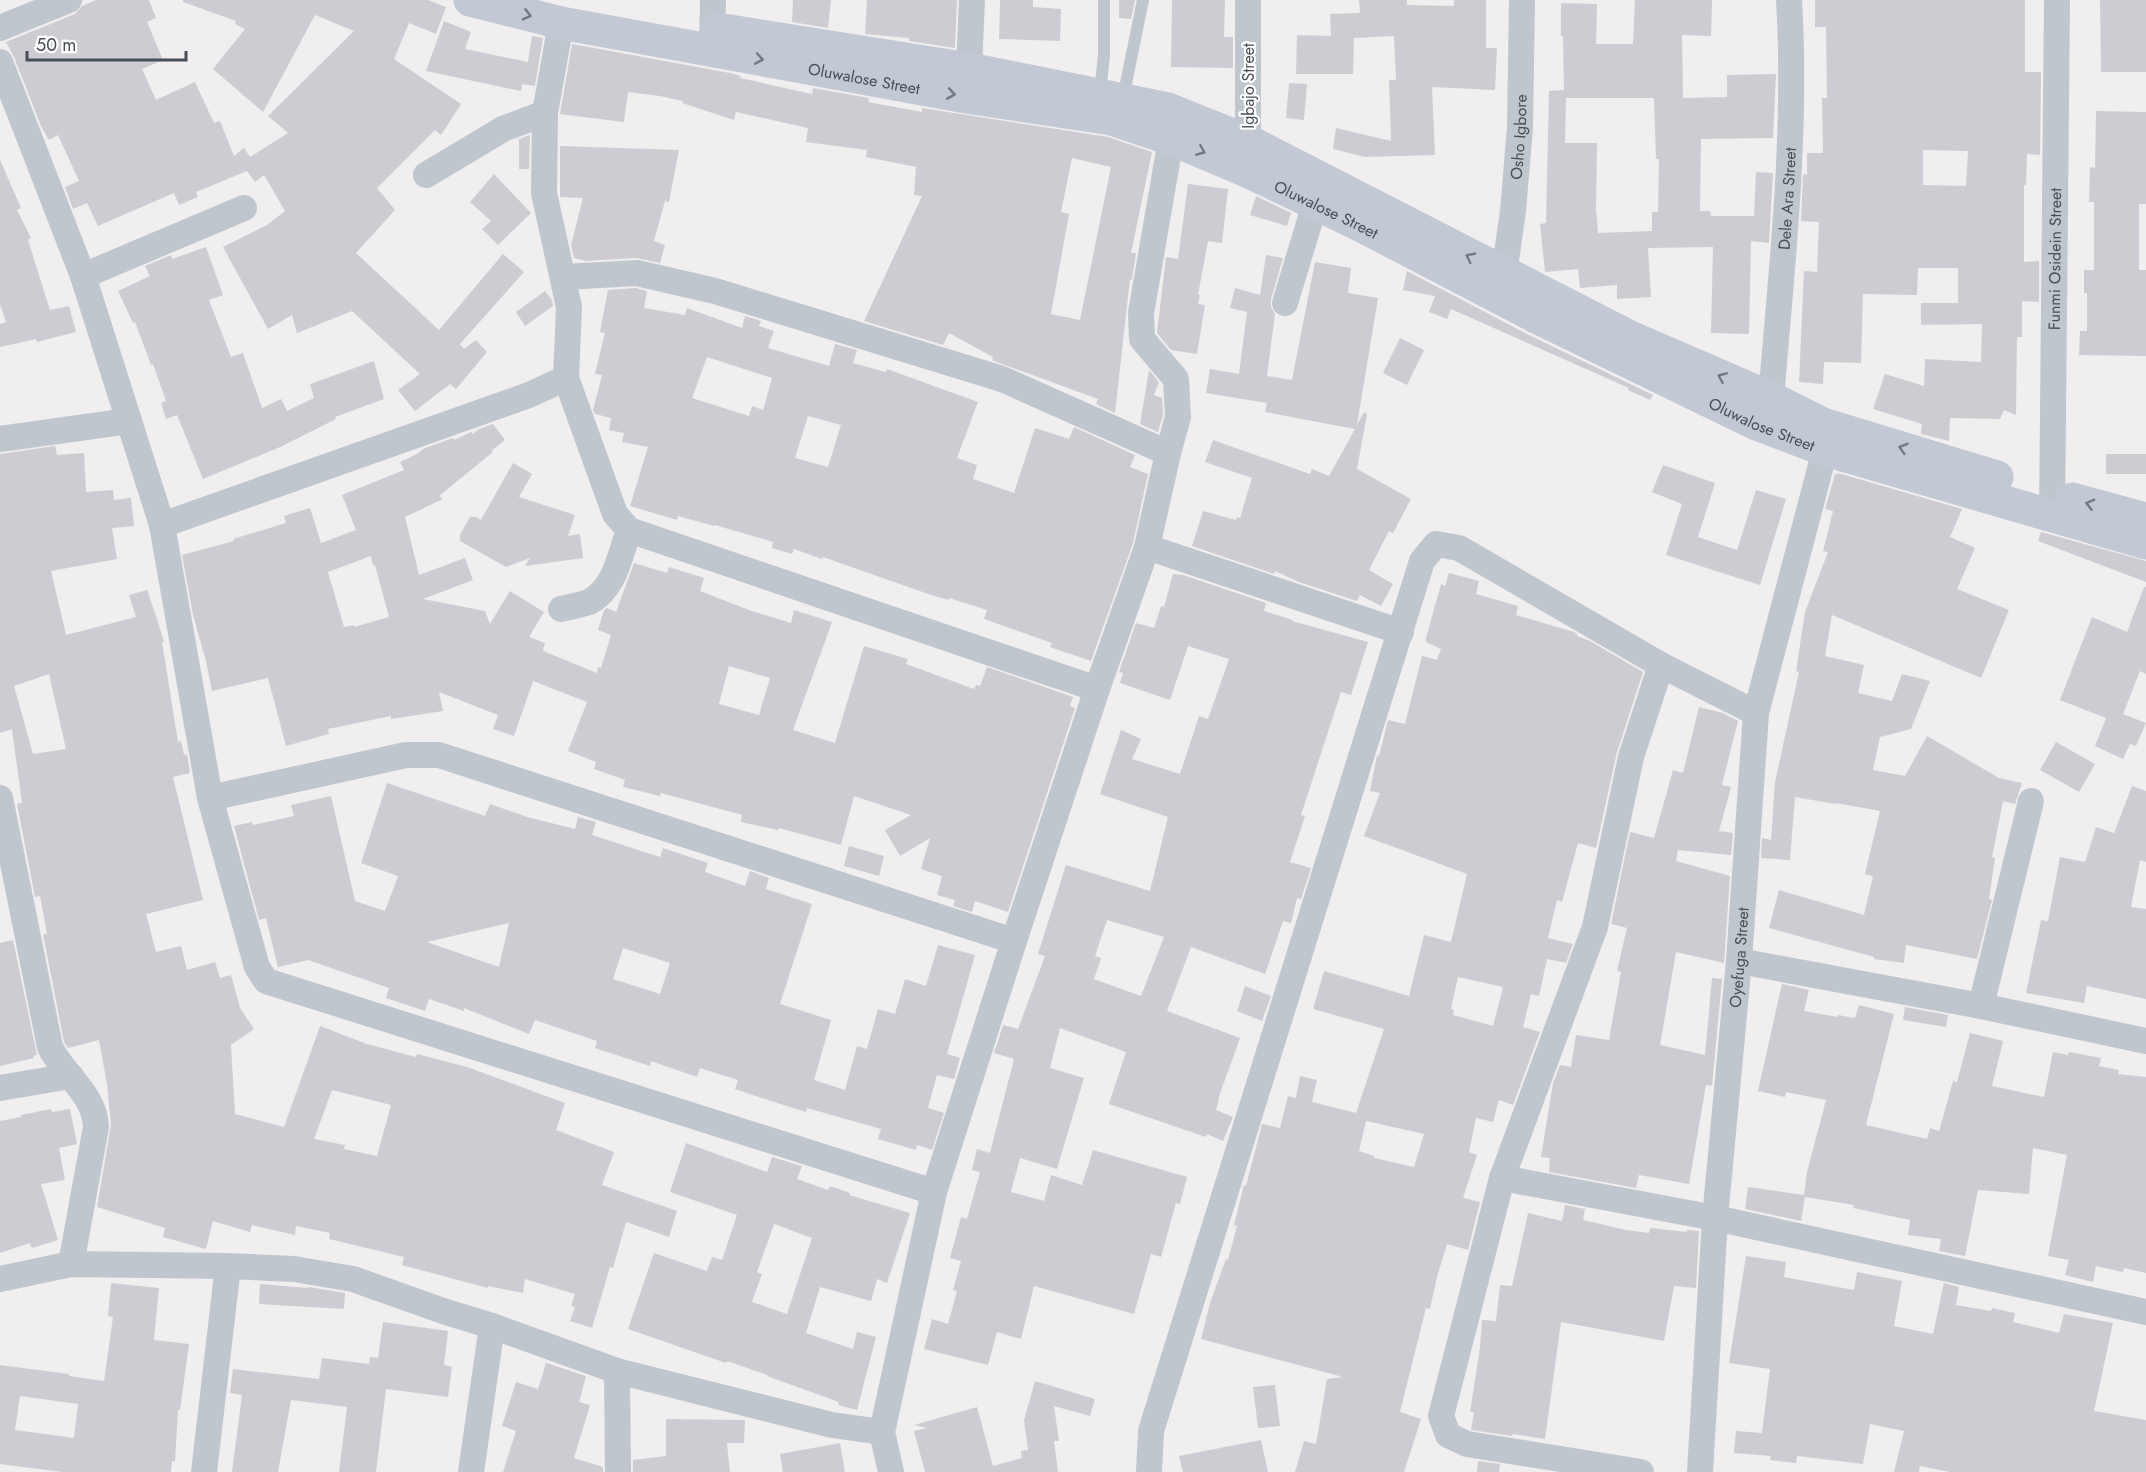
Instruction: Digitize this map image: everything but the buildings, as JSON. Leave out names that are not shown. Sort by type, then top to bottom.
[{"type":"street","points":[[0,28],[69,0]]},
{"type":"street","name":"Oluwalose Street","points":[[470,0],[558,12],[713,26],[969,69],[1167,109],[1248,156],[1504,274],[1543,308],[1630,337],[1771,398],[1823,424],[2053,505],[2146,543]]},
{"type":"street","points":[[969,69],[972,0]]},
{"type":"street","name":"Igbajo Street","points":[[1248,0],[1248,156]]},
{"type":"street","name":"Osho Igbore","points":[[1504,274],[1513,211],[1520,126],[1522,0]]},
{"type":"street","name":"Dele Ara Street","points":[[1771,398],[1789,171],[1791,33],[1789,0]]},
{"type":"street","name":"Funmi Osidein Street","points":[[2053,505],[2057,0]]},
{"type":"street","points":[[558,12],[545,113],[544,193],[569,307],[566,378],[615,514],[629,530],[1097,689]]},
{"type":"street","name":"Oluwalose Street","points":[[713,26],[966,97],[1095,115],[1171,139],[1248,156],[1315,204],[1543,308],[1754,423],[1825,450],[2053,505],[2146,519]]},
{"type":"street","points":[[0,62],[83,276],[162,525],[210,798],[257,967],[266,981],[934,1192]]},
{"type":"street","points":[[426,175],[503,129],[545,113]]},
{"type":"street","points":[[891,1472],[882,1432],[934,1192],[1097,689],[1147,547],[1178,417],[1176,379],[1142,339],[1141,313],[1171,139]]},
{"type":"street","points":[[1285,303],[1315,204]]},
{"type":"street","points":[[83,276],[244,208]]},
{"type":"street","points":[[564,277],[638,273],[715,291],[1002,379],[1168,453]]},
{"type":"street","points":[[162,525],[518,399],[566,378]]},
{"type":"street","points":[[0,439],[129,421]]},
{"type":"street","name":"Oyefuga Street","points":[[1700,1472],[1715,1218],[1739,961],[1756,713],[1825,450]]},
{"type":"street","points":[[561,609],[588,602],[602,593],[612,579],[629,530]]},
{"type":"street","points":[[1149,1472],[1151,1431],[1422,561],[1436,544],[1459,548],[1661,665],[1756,713]]},
{"type":"street","points":[[1147,547],[1401,632]]},
{"type":"street","points":[[1641,1472],[1467,1444],[1448,1435],[1441,1416],[1502,1178],[1595,927],[1631,757],[1661,665]]},
{"type":"street","points":[[210,798],[406,755],[439,755],[1014,941]]},
{"type":"street","points":[[0,798],[46,1034],[56,1059],[92,1105],[96,1127],[71,1264]]},
{"type":"street","points":[[1981,1006],[2031,801]]},
{"type":"street","points":[[1739,961],[1981,1006],[2146,1041]]},
{"type":"street","points":[[0,1088],[71,1076]]},
{"type":"street","points":[[1502,1178],[1715,1218],[2146,1312]]},
{"type":"street","points":[[0,1279],[71,1264],[294,1269],[353,1279],[617,1371],[832,1425],[882,1432]]},
{"type":"street","points":[[204,1472],[228,1266]]},
{"type":"street","points":[[471,1472],[492,1326]]},
{"type":"street","points":[[617,1371],[618,1472]]},
{"type":"lane","points":[[1104,0],[1104,55],[1111,97]]},
{"type":"lane","points":[[1111,97],[1143,0]]}]
